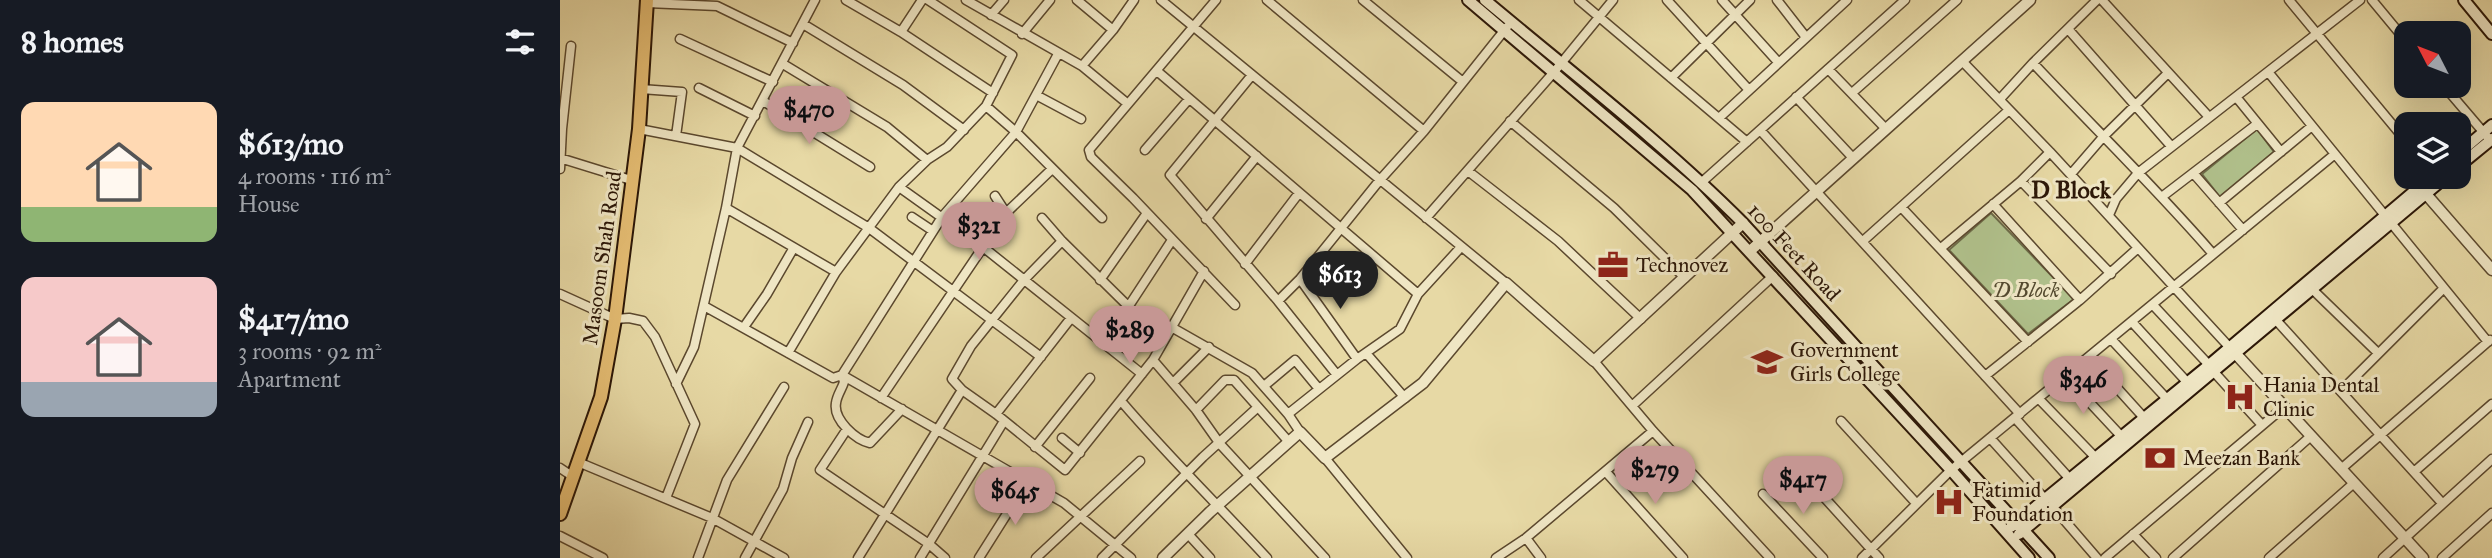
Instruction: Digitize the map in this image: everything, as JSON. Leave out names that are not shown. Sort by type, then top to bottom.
[{"type":"main road","name":"100 Feet Road","points":[[1468,0],[1561,61],[1702,182],[2049,558]]},
{"type":"main road","name":"100 Feet Road","points":[[1485,0],[1554,72],[1692,190],[2029,558]]},
{"type":"main road","points":[[2464,0],[2491,31]]},
{"type":"main road","name":"Masoom Shah Road","points":[[560,514],[601,397],[615,319],[639,129],[647,2]]},
{"type":"main road","points":[[2471,145],[2489,134]]},
{"type":"main road","points":[[2471,153],[2489,134]]},
{"type":"main road","points":[[2009,536],[2425,189]]},
{"type":"main road","points":[[2232,351],[2313,290],[2387,220],[2430,189]]},
{"type":"main road","points":[[2048,502],[2069,478],[2121,436],[2146,421],[2187,382],[2211,368]]},
{"type":"street","points":[[676,384],[694,347],[737,148],[816,0]]},
{"type":"street","points":[[846,0],[901,32],[993,93]]},
{"type":"street","points":[[901,32],[922,0]]},
{"type":"street","points":[[788,353],[836,271],[899,187],[927,160],[947,147],[986,106],[1012,55],[928,0]]},
{"type":"street","points":[[965,0],[1082,66],[1128,104]]},
{"type":"street","points":[[991,15],[1004,0]]},
{"type":"street","points":[[1022,34],[1050,0]]},
{"type":"street","points":[[1077,0],[1113,30]]},
{"type":"street","points":[[1082,66],[1134,0]]},
{"type":"street","points":[[1161,0],[1506,283],[1594,361],[1770,558]]},
{"type":"street","points":[[1216,0],[1089,150],[1091,158],[1235,305]]},
{"type":"street","points":[[1266,0],[1424,131]]},
{"type":"street","points":[[1363,0],[1463,82]]},
{"type":"street","points":[[1578,0],[1747,142]]},
{"type":"street","points":[[1426,218],[1613,0]]},
{"type":"street","points":[[1667,0],[1749,90]]},
{"type":"street","points":[[1722,0],[1779,62]]},
{"type":"street","points":[[1671,78],[1750,0]]},
{"type":"street","points":[[1777,0],[1805,36]]},
{"type":"street","points":[[1702,182],[1905,0]]},
{"type":"street","points":[[1852,93],[1956,0]]},
{"type":"street","points":[[1750,251],[2030,0]]},
{"type":"street","points":[[2000,99],[2033,63],[2099,0],[2209,117]]},
{"type":"street","points":[[2289,0],[2394,126]]},
{"type":"street","points":[[2109,215],[2116,199],[2138,173],[2360,0]]},
{"type":"street","points":[[2372,0],[2394,27]]},
{"type":"street","points":[[647,2],[718,6],[793,43]]},
{"type":"street","points":[[1719,118],[1842,2]]},
{"type":"street","points":[[803,24],[903,85],[964,130]]},
{"type":"street","points":[[1278,301],[1300,279],[1379,181],[1424,131],[1508,26]]},
{"type":"street","points":[[2068,29],[2171,146]]},
{"type":"street","points":[[680,39],[774,82]]},
{"type":"street","points":[[560,169],[571,46]]},
{"type":"street","points":[[704,306],[833,378],[842,375],[942,217],[1016,132],[1058,54]]},
{"type":"street","points":[[1962,61],[2071,174],[2423,558]]},
{"type":"street","points":[[2033,63],[2163,196],[2213,254]]},
{"type":"street","points":[[783,64],[887,127],[927,160]]},
{"type":"street","points":[[1828,69],[1886,129]]},
{"type":"street","points":[[1157,71],[1418,294]]},
{"type":"street","points":[[2071,174],[2134,104],[2168,73]]},
{"type":"street","points":[[2269,73],[2387,220],[2490,340],[2341,469]]},
{"type":"street","points":[[1252,75],[1170,175],[1337,374]]},
{"type":"street","points":[[699,88],[755,117]]},
{"type":"street","points":[[641,89],[682,92],[676,136]]},
{"type":"street","points":[[1036,94],[1081,118]]},
{"type":"street","points":[[1796,97],[1853,158]]},
{"type":"street","points":[[2236,98],[2281,152]]},
{"type":"street","points":[[2455,98],[2489,134]]},
{"type":"street","points":[[1145,150],[1189,99]]},
{"type":"street","points":[[764,101],[870,167]]},
{"type":"street","points":[[986,106],[1016,132],[1102,218]]},
{"type":"street","points":[[1863,241],[2010,110]]},
{"type":"street","points":[[1510,121],[1614,208],[1685,278]]},
{"type":"street","points":[[2163,196],[2257,124]]},
{"type":"street","points":[[2220,203],[2312,126]]},
{"type":"street","points":[[639,129],[737,148],[869,228],[914,259],[1041,357]]},
{"type":"street","points":[[1760,130],[1985,376],[2069,478]]},
{"type":"street","points":[[1941,248],[2021,181],[2050,152]]},
{"type":"street","points":[[1862,558],[1951,470],[2334,154]]},
{"type":"street","points":[[1206,219],[1256,156]]},
{"type":"street","points":[[561,158],[631,180]]},
{"type":"street","points":[[881,398],[1006,213],[1052,169]]},
{"type":"street","points":[[1468,171],[1558,242],[1641,319]]},
{"type":"street","points":[[2194,174],[2243,230]]},
{"type":"street","points":[[2021,181],[2111,274]]},
{"type":"street","points":[[899,187],[983,247],[1142,374]]},
{"type":"street","points":[[1245,264],[1299,193]]},
{"type":"street","points":[[2426,194],[2492,270]]},
{"type":"street","points":[[995,196],[1006,213]]},
{"type":"street","points":[[1993,204],[2080,300]]},
{"type":"street","points":[[726,208],[793,249],[836,271]]},
{"type":"street","points":[[1902,208],[2028,342]]},
{"type":"street","points":[[1100,280],[1147,213]]},
{"type":"street","points":[[912,217],[933,231]]},
{"type":"street","points":[[1042,218],[1129,307]]},
{"type":"street","points":[[1594,361],[1742,223]]},
{"type":"street","points":[[1104,344],[1172,240]]},
{"type":"street","points":[[1062,241],[1024,280],[971,346],[952,379],[962,390],[1065,470],[1153,360],[1204,271]]},
{"type":"street","points":[[1288,414],[1337,374],[1400,329],[1418,294],[1461,247]]},
{"type":"street","points":[[1985,376],[2080,300],[2138,248]]},
{"type":"street","points":[[744,327],[768,294],[793,249]]},
{"type":"street","points":[[1632,405],[1773,276]]},
{"type":"street","points":[[1300,279],[1357,359]]},
{"type":"street","points":[[1325,458],[1423,383],[1506,283]]},
{"type":"street","points":[[2341,391],[2444,288]]},
{"type":"street","points":[[2313,290],[2378,353]]},
{"type":"street","points":[[560,294],[615,319],[639,319],[646,323],[695,424],[666,498]]},
{"type":"street","points":[[2152,304],[2262,425]]},
{"type":"street","points":[[996,414],[1071,318]]},
{"type":"street","points":[[2276,320],[2442,503]]},
{"type":"street","points":[[2132,322],[2187,382]]},
{"type":"street","points":[[1173,328],[1252,373],[1407,558]]},
{"type":"street","points":[[2111,339],[2167,399]]},
{"type":"street","points":[[1173,383],[1209,347]]},
{"type":"street","points":[[1366,353],[1405,398]]},
{"type":"street","points":[[2089,357],[2146,421]]},
{"type":"street","points":[[1153,360],[1196,410],[1220,444],[1325,558]]},
{"type":"street","points":[[1264,386],[1295,360],[1319,389]]},
{"type":"street","points":[[842,375],[1064,503],[1130,558]]},
{"type":"street","points":[[842,375],[844,382],[835,408],[847,429],[864,441],[870,443],[902,409]]},
{"type":"street","points":[[2066,377],[2121,436]]},
{"type":"street","points":[[1035,447],[1090,378]]},
{"type":"street","points":[[1196,410],[1229,379],[1234,380],[1289,442]]},
{"type":"street","points":[[698,558],[727,480],[784,387]]},
{"type":"street","points":[[858,558],[962,390]]},
{"type":"street","points":[[2039,399],[2095,457]]},
{"type":"street","points":[[1121,401],[1185,474],[1219,505],[1267,558]]},
{"type":"street","points":[[2414,471],[2492,404]]},
{"type":"street","points":[[1102,558],[1185,474],[1258,407]]},
{"type":"street","points":[[2105,558],[2284,407]]},
{"type":"street","points":[[920,558],[1004,421]]},
{"type":"street","points":[[1841,421],[1916,503]]},
{"type":"street","points":[[744,558],[783,489],[792,458],[808,422]]},
{"type":"street","points":[[847,429],[820,470],[929,544],[945,558]]},
{"type":"street","points":[[1496,558],[1525,538],[1606,472],[1653,430]]},
{"type":"street","points":[[1163,558],[1300,432]]},
{"type":"street","points":[[2173,558],[2311,436]]},
{"type":"street","points":[[1062,438],[1080,453]]},
{"type":"street","points":[[1991,439],[2097,558]]},
{"type":"street","points":[[2384,558],[2492,459]]},
{"type":"street","points":[[1036,558],[1079,515],[1140,461]]},
{"type":"street","points":[[578,462],[712,518],[784,558]]},
{"type":"street","points":[[1794,464],[1879,558]]},
{"type":"street","points":[[560,468],[572,476]]},
{"type":"street","points":[[1606,472],[1683,558]]},
{"type":"street","points":[[979,558],[1027,482]]},
{"type":"street","points":[[2269,558],[2354,483]]},
{"type":"street","points":[[1763,494],[1823,558]]},
{"type":"street","points":[[2442,558],[2492,513]]},
{"type":"street","points":[[1188,534],[1210,558]]},
{"type":"street","points":[[2133,534],[2156,558]]},
{"type":"street","points":[[560,536],[603,558]]},
{"type":"street","points":[[1525,538],[1541,558]]},
{"type":"green space","points":[[2257,129],[2274,152],[2220,197],[2202,174]]},
{"type":"green space","name":"D Block","points":[[1991,213],[2074,299],[2028,334],[1949,250]]},
{"type":"place","name":"Technovez","points":[[1613,265]]},
{"type":"place","name":"Government Girls College","points":[[1767,362]]},
{"type":"place","name":"Hania Dental Clinic","points":[[2240,397]]},
{"type":"place","name":"Meezan Bank","points":[[2160,458]]},
{"type":"place","name":"Fatimid Foundation","points":[[1949,502]]},
{"type":"district","name":"D Block","points":[[2071,190]]}]
